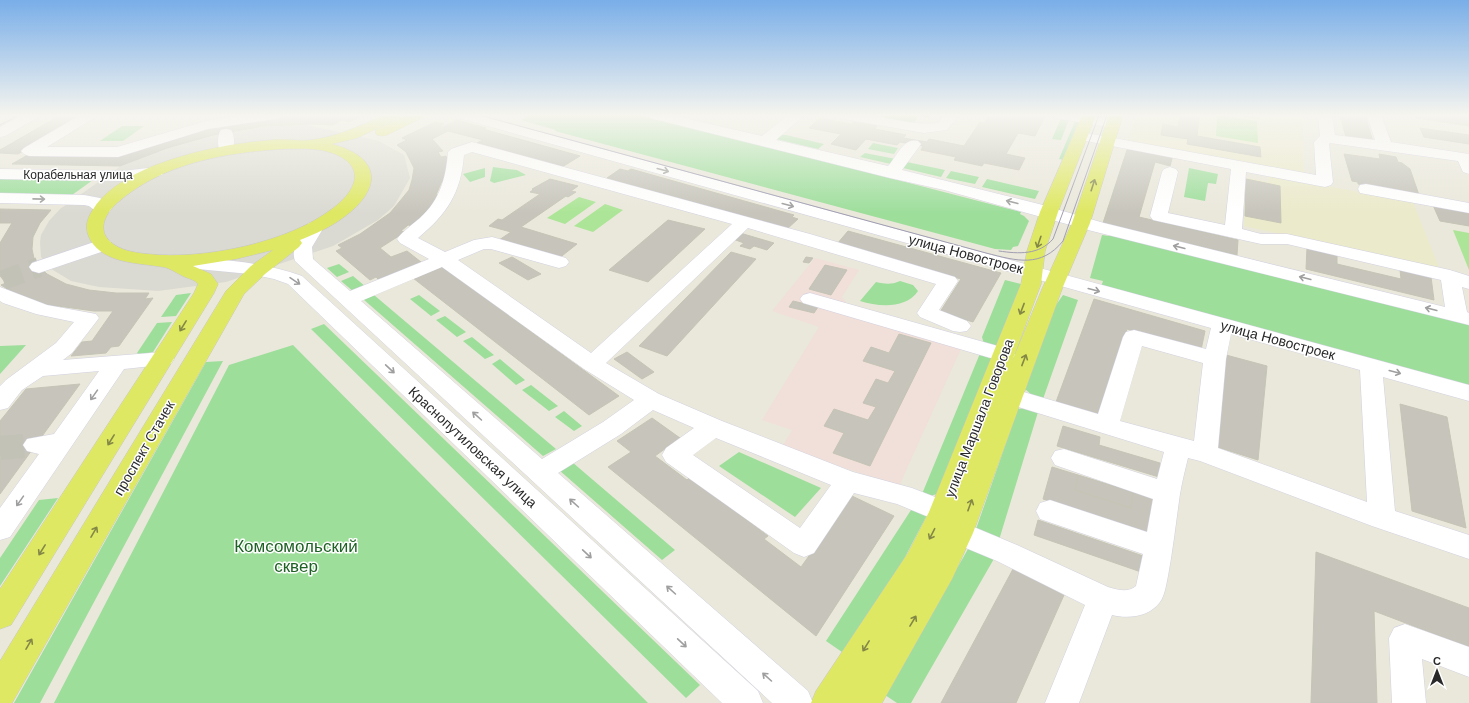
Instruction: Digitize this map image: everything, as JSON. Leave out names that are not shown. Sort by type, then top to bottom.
[{"type":"main road","points":[[243,148],[226,150],[190,159],[156,172],[124,189],[102,208],[97,218],[95,228],[97,237],[103,245],[113,251],[128,256],[166,261],[204,259],[244,252],[282,241],[315,227],[341,211],[355,198],[363,185],[364,173],[362,168],[350,156],[340,151],[328,148]]},
{"type":"main road","points":[[361,148],[359,152],[363,161],[362,168]]},
{"type":"main road","name":"улица Маршала Говорова","points":[[1044,276],[1036,251],[1049,212],[1076,148]]},
{"type":"main road","name":"улица Маршала Говорова","points":[[828,703],[918,562],[951,523],[1010,396],[1044,276],[1081,223],[1105,148]]},
{"type":"main road","name":"проспект Стачек","points":[[0,692],[236,291],[241,284],[258,270],[315,227]]},
{"type":"main road","points":[[0,615],[204,294],[208,284],[204,278],[166,261]]},
{"type":"main road","name":"улица Маршала Говорова","points":[[864,703],[942,570],[951,523],[1004,355],[1031,284],[1044,276]]},
{"type":"street","points":[[0,167],[34,148]]},
{"type":"street","points":[[29,151],[118,152],[131,148]]},
{"type":"street","points":[[469,148],[456,152],[454,178],[446,198],[426,222],[406,239],[445,260],[592,364],[651,400],[713,427],[848,481],[902,495],[1007,553],[1103,599],[1122,604],[1139,602],[1149,594],[1160,548],[1167,493],[1178,447]]},
{"type":"street","points":[[475,148],[804,238],[948,281],[927,314],[960,326]]},
{"type":"street","name":"улица Новостроек","points":[[583,148],[1469,393]]},
{"type":"street","points":[[788,148],[1049,212],[1081,223],[1463,317]]},
{"type":"street","points":[[890,173],[911,148]]},
{"type":"street","points":[[1143,148],[1325,182],[1322,148]]},
{"type":"street","points":[[1391,148],[1464,157],[1469,169]]},
{"type":"street","points":[[578,175],[609,155]]},
{"type":"street","points":[[1233,233],[1239,166]]},
{"type":"street","name":"Корабельная улица","points":[[0,174],[123,176],[156,172]]},
{"type":"street","points":[[1170,172],[1159,216],[1261,239],[1287,239],[1450,276],[1469,283]]},
{"type":"street","points":[[1366,189],[1469,208]]},
{"type":"street","name":"Корабельная улица","points":[[0,198],[84,200],[94,202],[102,208]]},
{"type":"street","points":[[804,238],[826,215]]},
{"type":"street","points":[[592,364],[744,222]]},
{"type":"street","name":"Краснопутиловская улица","points":[[315,227],[302,247],[301,255],[304,261],[796,703]]},
{"type":"street","points":[[1258,267],[1261,239]]},
{"type":"street","points":[[347,300],[481,244],[492,242],[559,262]]},
{"type":"street","points":[[39,267],[103,245]]},
{"type":"street","name":"Краснопутиловская улица","points":[[166,261],[258,270],[279,274],[295,280],[746,703]]},
{"type":"street","points":[[1450,276],[1463,317]]},
{"type":"street","points":[[0,402],[14,385],[64,348],[89,318],[43,310],[25,305],[1,285]]},
{"type":"street","points":[[810,300],[1004,355]]},
{"type":"street","points":[[1205,453],[1214,359],[1222,325]]},
{"type":"street","points":[[1107,425],[1134,337],[1214,359]]},
{"type":"street","points":[[37,369],[163,359]]},
{"type":"street","points":[[0,529],[117,363]]},
{"type":"street","points":[[1371,366],[1382,518]]},
{"type":"street","points":[[1010,396],[1178,447],[1205,453],[1382,518],[1469,546]]},
{"type":"street","points":[[540,472],[612,428],[651,400]]},
{"type":"street","points":[[713,427],[675,455],[804,545],[848,481]]},
{"type":"street","points":[[36,445],[61,442]]},
{"type":"street","points":[[1064,458],[1167,493]]},
{"type":"street","points":[[1050,511],[1160,548]]},
{"type":"street","points":[[1062,703],[1103,599]]},
{"type":"street","points":[[1409,703],[1405,638],[1469,662]]},
{"type":"shaded area","points":[[166,148],[391,148],[404,155],[410,178],[394,206],[378,220],[333,246],[226,282],[158,291],[99,287],[71,281],[48,267],[41,257],[41,235],[49,221],[60,209],[121,166]]},
{"type":"shaded area","points":[[1160,148],[1303,148],[1304,174]]},
{"type":"shaded area","points":[[1268,175],[1413,202],[1440,270],[1244,226],[1246,179],[1249,180],[1249,178],[1269,182]]},
{"type":"shaded area","points":[[815,258],[859,270],[842,297],[847,305],[965,340],[899,486],[782,447],[792,430],[762,420],[819,327],[772,311]]},
{"type":"green space","points":[[618,148],[773,148],[1021,212],[1020,214],[1029,221],[1018,246],[1013,247],[1011,250],[995,249]]},
{"type":"green space","points":[[869,148],[898,148],[894,154],[868,149]]},
{"type":"green space","points":[[1064,148],[1070,148],[1065,160],[1059,159]]},
{"type":"green space","points":[[865,153],[896,159],[891,164],[860,157]]},
{"type":"green space","points":[[907,162],[945,170],[941,177],[903,168]]},
{"type":"green space","points":[[493,167],[517,170],[526,175],[494,183],[490,181]]},
{"type":"green space","points":[[485,168],[485,177],[470,182],[463,174]]},
{"type":"green space","points":[[1189,168],[1218,174],[1216,184],[1208,183],[1205,201],[1184,197]]},
{"type":"green space","points":[[951,171],[979,177],[975,184],[946,178]]},
{"type":"green space","points":[[0,178],[93,180],[72,195],[0,194]]},
{"type":"green space","points":[[987,179],[1039,191],[1035,199],[982,187]]},
{"type":"green space","points":[[579,197],[596,202],[565,224],[547,218]]},
{"type":"green space","points":[[605,204],[623,210],[593,232],[574,226]]},
{"type":"green space","points":[[1453,230],[1469,233],[1469,270]]},
{"type":"green space","points":[[1110,234],[1469,323],[1469,388],[1101,287],[1103,281],[1090,278],[1102,235],[1109,236]]},
{"type":"green space","points":[[339,264],[349,272],[337,277],[327,268]]},
{"type":"green space","points":[[353,276],[366,287],[354,292],[341,281]]},
{"type":"green space","points":[[1005,280],[1021,284],[996,346],[984,344],[982,337]]},
{"type":"green space","points":[[900,281],[913,285],[918,291],[907,301],[899,304],[884,305],[860,301],[876,282],[888,284]]},
{"type":"green space","points":[[191,293],[176,316],[161,317],[176,295]]},
{"type":"green space","points":[[374,295],[556,449],[543,456],[363,299]]},
{"type":"green space","points":[[419,295],[440,311],[431,316],[410,299]]},
{"type":"green space","points":[[1063,295],[1078,300],[1043,399],[1033,396],[1025,389],[1049,315]]},
{"type":"green space","points":[[445,316],[466,332],[457,337],[436,320]]},
{"type":"green space","points":[[172,322],[153,352],[140,355],[137,353],[157,323]]},
{"type":"green space","points":[[324,324],[700,685],[686,698],[311,329]]},
{"type":"green space","points":[[472,337],[494,355],[485,359],[463,341]]},
{"type":"green space","points":[[26,345],[0,374],[0,346]]},
{"type":"green space","name":"Комсомольский сквер","points":[[293,345],[648,703],[54,703],[229,365]]},
{"type":"green space","points":[[981,351],[992,357],[937,494],[930,496],[922,494]]},
{"type":"green space","points":[[500,359],[525,380],[516,385],[492,364]]},
{"type":"green space","points":[[223,361],[40,703],[14,703],[206,362]]},
{"type":"green space","points":[[531,385],[558,406],[549,411],[522,390]]},
{"type":"green space","points":[[1025,408],[1038,412],[999,540],[976,529],[1018,409]]},
{"type":"green space","points":[[564,411],[582,426],[574,431],[555,417]]},
{"type":"green space","points":[[739,452],[821,488],[795,517],[719,466]]},
{"type":"green space","points":[[572,462],[675,550],[662,560],[559,470]]},
{"type":"green space","points":[[58,498],[0,586],[0,558],[39,500]]},
{"type":"green space","points":[[913,507],[927,515],[904,559],[842,652],[826,641]]},
{"type":"green space","points":[[968,549],[980,550],[995,557],[911,703],[897,703],[885,695]]},
{"type":"building","points":[[4,148],[28,148],[18,154],[0,153],[0,150]]},
{"type":"building","points":[[137,148],[168,148],[120,166],[12,164],[31,153],[118,154]]},
{"type":"building","points":[[401,148],[440,148],[443,151],[438,152],[441,157],[446,156],[449,163],[447,181],[442,181],[436,195],[441,195],[424,217],[413,226],[408,225],[401,231],[405,232],[380,248],[391,257],[407,251],[421,262],[379,280],[376,277],[370,280],[336,251],[342,248],[338,245],[360,234],[390,213],[409,190],[414,168],[406,152]]},
{"type":"building","points":[[494,148],[551,148],[580,156],[562,167]]},
{"type":"building","points":[[847,148],[858,148],[856,150]]},
{"type":"building","points":[[922,148],[1010,148],[1006,154],[1025,158],[1019,170],[984,163],[982,166],[954,160],[956,157],[921,150]]},
{"type":"building","points":[[1128,148],[1173,155],[1170,166],[1155,162],[1139,217],[1238,240],[1237,255],[1103,223]]},
{"type":"building","points":[[1209,148],[1260,148],[1261,157]]},
{"type":"building","points":[[1344,154],[1380,159],[1379,154],[1396,157],[1398,162],[1410,169],[1419,195],[1358,184],[1358,182],[1352,181]]},
{"type":"building","points":[[620,169],[628,171],[631,169],[794,215],[792,217],[798,219],[787,229],[607,178]]},
{"type":"building","points":[[550,179],[578,186],[571,191],[576,192],[568,197],[566,196],[521,227],[577,244],[558,259],[499,240],[511,232],[489,226],[498,219],[502,220],[540,194],[530,192],[533,190],[532,189]]},
{"type":"building","points":[[1246,179],[1280,186],[1281,223],[1245,216]]},
{"type":"building","points":[[1432,203],[1467,209],[1469,214],[1469,226],[1440,221]]},
{"type":"building","points":[[0,209],[51,210],[40,223],[33,237],[32,249],[35,263],[47,274],[66,284],[89,290],[116,293],[149,293],[145,299],[153,298],[119,346],[111,347],[106,353],[71,356],[82,342],[92,341],[113,311],[94,311],[58,306],[55,308],[12,292],[1,285],[6,283],[0,276],[0,243],[12,223],[0,223]]},
{"type":"building","points":[[668,220],[705,229],[648,282],[609,270]]},
{"type":"building","points":[[848,231],[1001,273],[973,322],[940,312],[961,279],[837,244]]},
{"type":"building","points":[[740,233],[774,243],[767,250],[754,246],[750,249],[740,246],[744,243],[733,239]]},
{"type":"building","points":[[1307,248],[1337,255],[1337,264],[1401,279],[1400,270],[1431,277],[1434,300],[1306,269]]},
{"type":"building","points":[[731,252],[756,259],[667,356],[639,346]]},
{"type":"building","points":[[512,257],[541,274],[528,280],[499,263]]},
{"type":"building","points":[[806,257],[813,258],[809,263],[803,262]]},
{"type":"building","points":[[825,265],[847,270],[831,295],[809,289]]},
{"type":"building","points":[[441,266],[619,396],[589,415],[413,278]]},
{"type":"building","points":[[1094,299],[1205,331],[1201,350],[1127,329],[1100,416],[1056,402]]},
{"type":"building","points":[[793,301],[818,307],[814,313],[789,307]]},
{"type":"building","points":[[899,334],[931,343],[870,466],[833,453],[844,433],[824,426],[834,409],[868,420],[876,407],[863,403],[876,379],[888,383],[895,371],[863,361],[871,347],[889,353]]},
{"type":"building","points":[[627,352],[654,372],[642,379],[614,359]]},
{"type":"building","points":[[1226,355],[1267,366],[1258,460],[1211,445]]},
{"type":"building","points":[[80,384],[0,494],[0,421],[26,389]]},
{"type":"building","points":[[1400,404],[1447,417],[1466,528],[1412,511]]},
{"type":"building","points":[[652,418],[680,438],[655,456],[687,480],[690,477],[768,536],[764,539],[801,567],[852,496],[894,516],[816,636],[608,467],[631,452],[617,441]]},
{"type":"building","points":[[1063,426],[1100,437],[1099,445],[1160,463],[1159,477],[1057,446]]},
{"type":"building","points":[[1052,467],[1078,475],[1075,490],[1131,508],[1133,492],[1159,501],[1154,536],[1043,499]]},
{"type":"building","points":[[1078,475],[1133,492],[1131,508],[1075,490]]},
{"type":"building","points":[[1038,520],[1149,558],[1147,574],[1034,535]]},
{"type":"building","points":[[1316,552],[1469,608],[1469,647],[1374,611],[1377,703],[1311,703]]},
{"type":"building","points":[[1013,569],[1064,595],[1016,703],[941,703]]},
{"type":"tunnel","points":[[3,280],[39,267]]},
{"type":"tunnel","points":[[0,448],[36,445]]},
{"type":"tram line","points":[[600,148],[986,253],[1018,260],[1037,259],[1055,250],[1063,241],[1096,148]]},
{"type":"tram line","points":[[999,251],[1014,253],[1035,251],[1053,239],[1087,148]]}]
